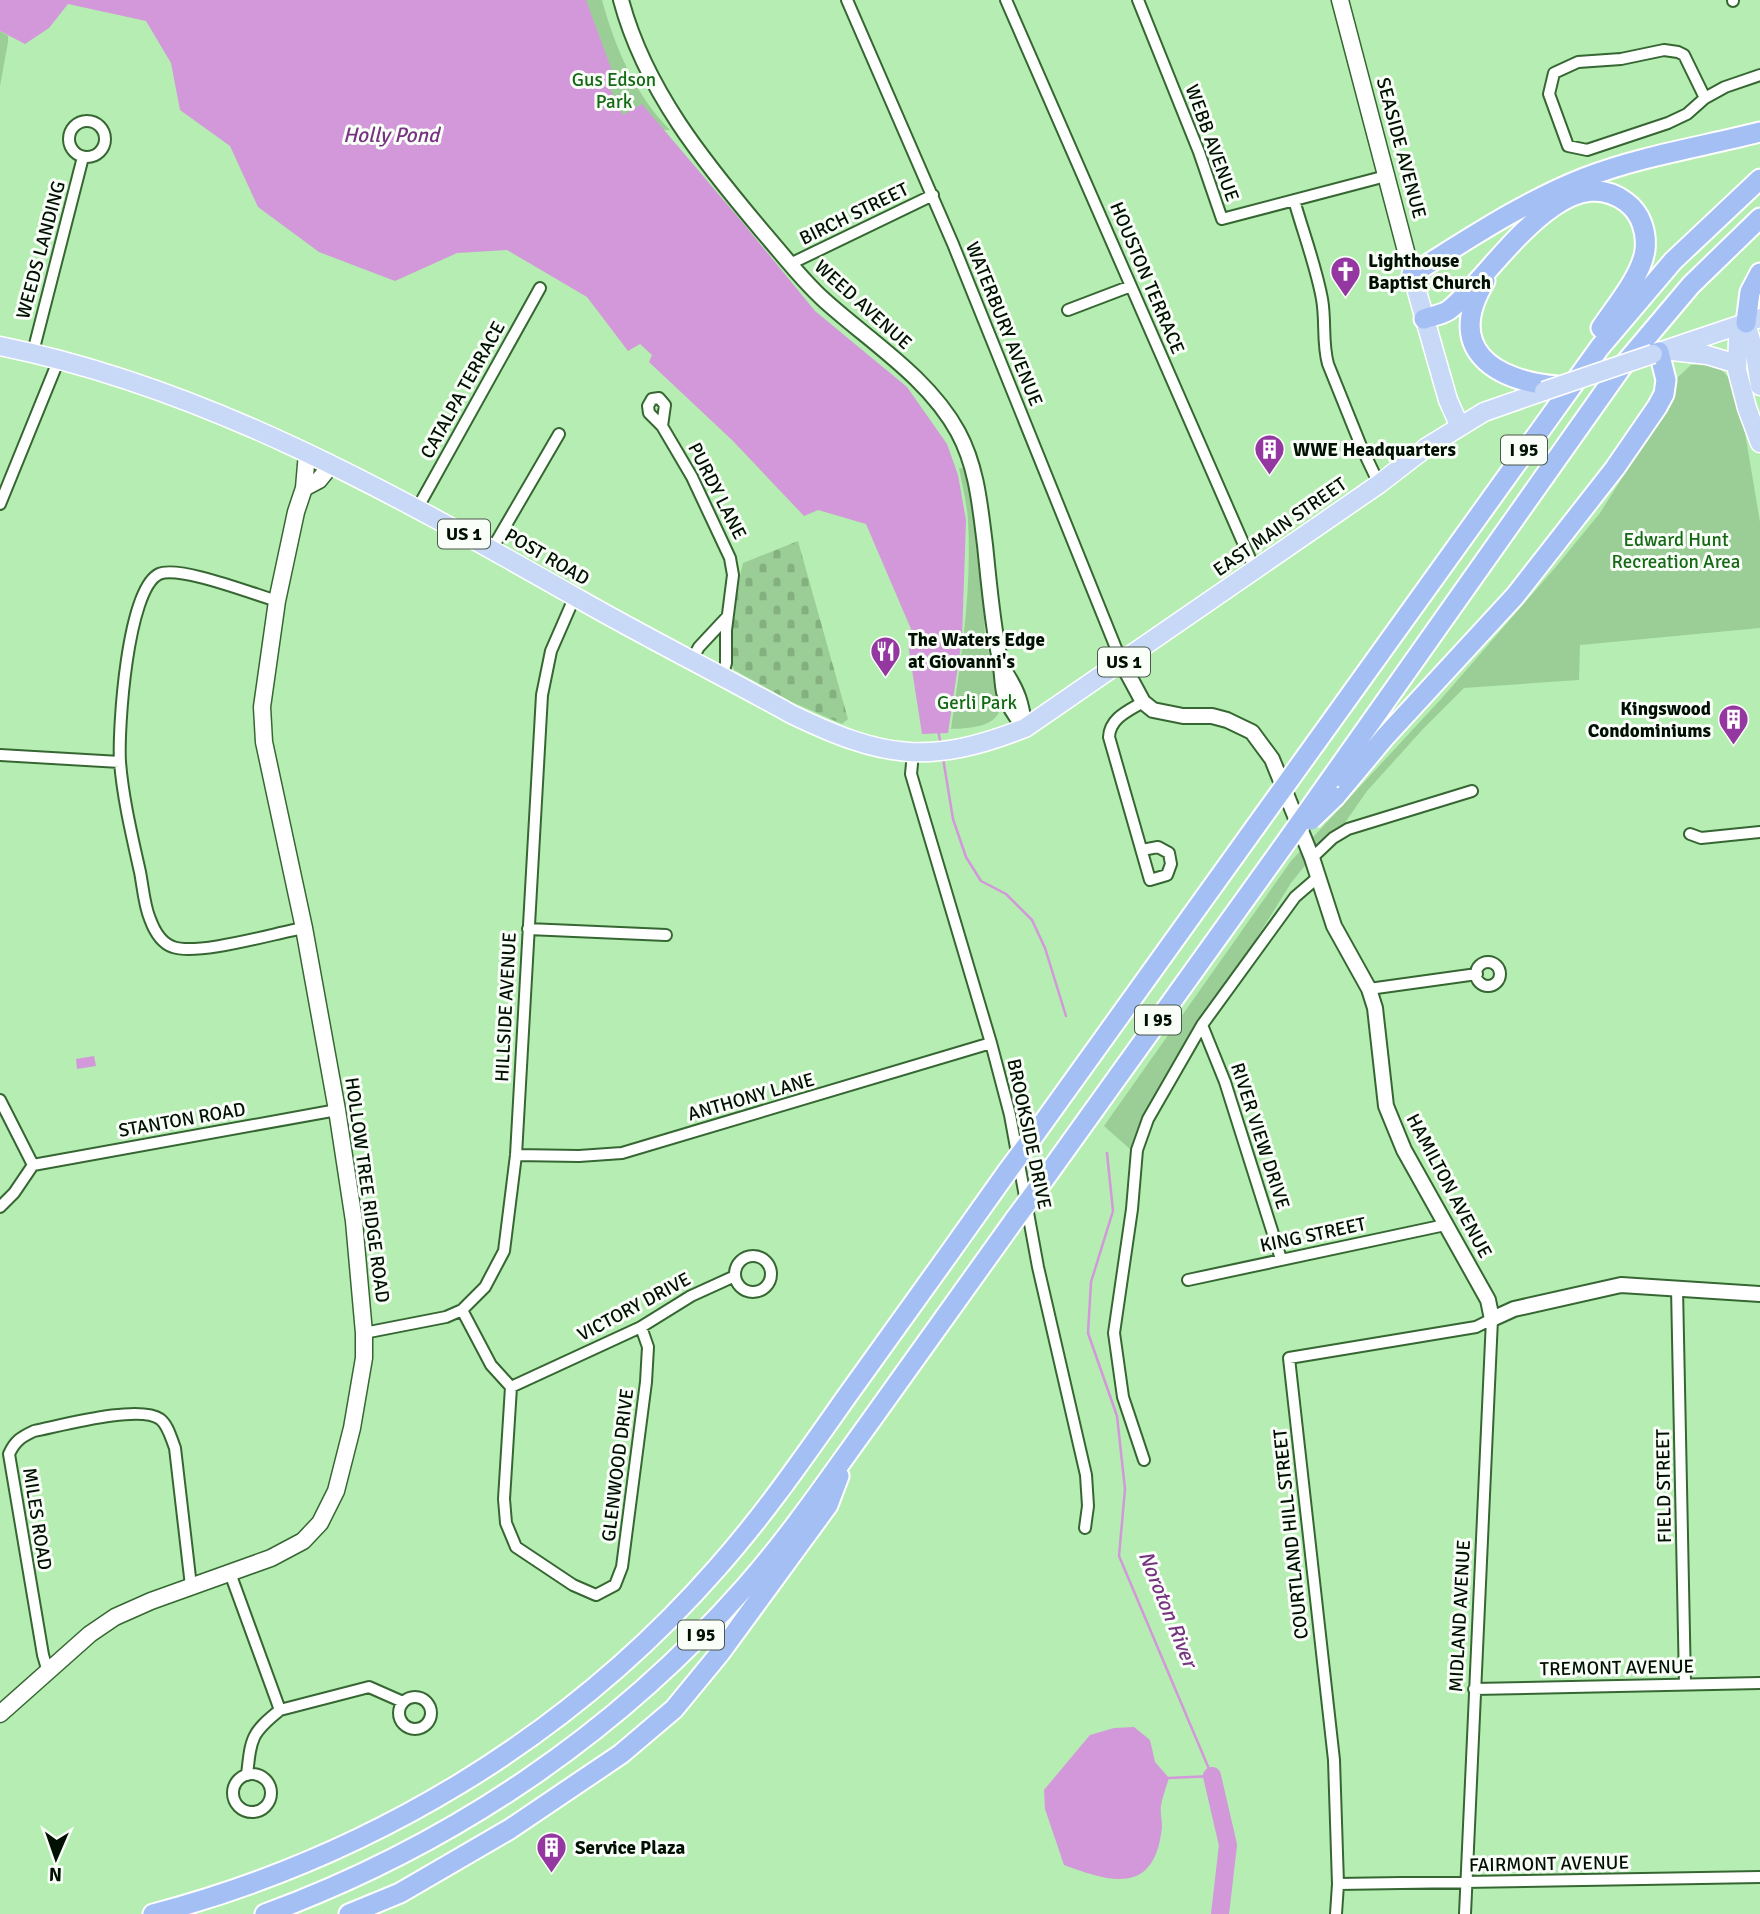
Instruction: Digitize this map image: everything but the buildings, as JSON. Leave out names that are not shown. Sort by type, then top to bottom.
[{"type":"highway","points":[[1412,274],[1504,218],[1567,185],[1643,159],[1760,132]]},
{"type":"highway","name":"I 95","points":[[153,1914],[262,1880],[331,1852],[397,1820],[461,1783],[523,1743],[610,1674],[690,1597],[762,1513],[1585,366],[1623,317],[1699,234],[1760,179]]},
{"type":"highway","points":[[1424,319],[1449,310],[1533,222],[1571,198],[1592,192],[1615,195],[1638,215],[1645,234],[1644,255],[1636,275],[1479,514]]},
{"type":"highway","name":"I 95","points":[[265,1914],[358,1876],[436,1837],[520,1785],[601,1725],[676,1659],[746,1586],[793,1528],[1284,845],[1333,789],[1621,368],[1691,285],[1760,218]]},
{"type":"highway","points":[[1510,246],[1483,285],[1475,302],[1471,327],[1475,344],[1483,359],[1503,374],[1551,388]]},
{"type":"highway","points":[[1753,320],[1750,292],[1760,273]]},
{"type":"highway","points":[[1333,789],[1385,737],[1515,596],[1627,452],[1664,394],[1665,380],[1659,352]]},
{"type":"highway","points":[[349,1914],[400,1893],[510,1829],[621,1754],[674,1709],[720,1653],[828,1505],[846,1455]]},
{"type":"main road","name":"SEASIDE AVENUE","points":[[1340,0],[1424,319],[1448,400],[1460,427]]},
{"type":"main road","name":"EAST MAIN STREET","points":[[917,753],[953,751],[1025,728],[1379,484],[1427,447],[1485,412],[1753,320]]},
{"type":"main road","points":[[1753,320],[1738,338],[1737,364],[1754,407],[1760,434]]},
{"type":"main road","points":[[1753,320],[1760,386]]},
{"type":"main road","name":"POST ROAD","points":[[0,346],[59,359],[169,394],[307,453],[492,549],[691,661],[831,734],[872,747],[917,753]]},
{"type":"main road","points":[[1659,352],[1707,355],[1737,364]]},
{"type":"main road","name":"HOLLOW TREE RIDGE ROAD","points":[[0,1714],[90,1634],[115,1617],[191,1586],[271,1558],[303,1541],[320,1523],[336,1491],[352,1428],[364,1358],[354,1221],[304,928],[264,742],[262,707],[276,601],[304,488],[307,453]]},
{"type":"main road","points":[[304,488],[319,480],[331,466]]},
{"type":"street","name":"WEED AVENUE","points":[[621,0],[637,52],[663,100],[731,194],[821,298],[927,390],[946,412],[958,433],[974,470],[978,492],[1004,691],[1014,714],[1025,728]]},
{"type":"street","name":"WATERBURY AVENUE","points":[[848,0],[886,93],[933,195],[1122,663]]},
{"type":"street","name":"HOUSTON TERRACE","points":[[1006,0],[1255,570]]},
{"type":"street","name":"WEBB AVENUE","points":[[1138,0],[1199,152],[1222,219],[1386,176]]},
{"type":"street","points":[[1706,98],[1684,55],[1664,50],[1621,59],[1599,59],[1569,65],[1554,73],[1549,94],[1568,146],[1585,149],[1677,120],[1725,87],[1760,75]]},
{"type":"street","name":"WEEDS LANDING","points":[[33,352],[83,157]]},
{"type":"street","name":"BIRCH STREET","points":[[790,264],[933,195]]},
{"type":"street","points":[[1294,200],[1322,296],[1325,355],[1379,484]]},
{"type":"street","points":[[1068,310],[1131,286]]},
{"type":"street","name":"CATALPA TERRACE","points":[[417,509],[540,288]]},
{"type":"street","points":[[0,504],[5,476],[59,359]]},
{"type":"street","name":"PURDY LANE","points":[[662,426],[705,502],[730,558],[733,575],[727,617],[726,663],[722,677]]},
{"type":"street","points":[[492,549],[559,434]]},
{"type":"street","points":[[276,601],[183,573],[160,573],[152,579],[140,601],[133,626],[124,689],[120,762],[149,917],[163,941],[173,947],[205,947],[304,928]]},
{"type":"street","name":"HILLSIDE AVENUE","points":[[364,1333],[446,1317],[462,1310],[485,1287],[504,1251],[516,1155],[541,695],[551,651],[575,596]]},
{"type":"street","points":[[691,661],[699,647],[727,617]]},
{"type":"street","points":[[1122,663],[1143,702],[1116,719],[1109,733],[1142,850]]},
{"type":"street","name":"HAMILTON AVENUE","points":[[1143,702],[1153,710],[1164,713],[1212,716],[1227,720],[1252,732],[1272,759],[1312,858],[1334,926],[1369,989],[1375,1009],[1386,1106],[1404,1150],[1488,1300],[1492,1319]]},
{"type":"street","name":"BROOKSIDE DRIVE","points":[[917,753],[911,774],[1010,1115],[1038,1267],[1086,1475],[1088,1506],[1085,1528]]},
{"type":"street","points":[[0,755],[120,762]]},
{"type":"street","points":[[1312,858],[1333,838],[1348,829],[1472,791]]},
{"type":"street","points":[[1690,834],[1701,838],[1760,832]]},
{"type":"street","points":[[1144,1460],[1123,1397],[1114,1333],[1132,1209],[1137,1150],[1148,1119],[1202,1025],[1294,897],[1317,878]]},
{"type":"street","points":[[528,929],[666,935]]},
{"type":"street","points":[[1369,989],[1477,974]]},
{"type":"street","name":"RIVER VIEW DRIVE","points":[[1202,1025],[1225,1082],[1281,1259]]},
{"type":"street","name":"ANTHONY LANE","points":[[516,1155],[579,1156],[622,1153],[991,1043]]},
{"type":"street","points":[[0,1100],[33,1165],[0,1208]]},
{"type":"street","name":"STANTON ROAD","points":[[33,1165],[337,1110]]},
{"type":"street","name":"KING STREET","points":[[1188,1280],[1445,1225]]},
{"type":"street","name":"VICTORY DRIVE","points":[[511,1387],[641,1327],[691,1296],[735,1276]]},
{"type":"street","points":[[1492,1319],[1514,1309],[1613,1286],[1636,1284],[1760,1294]]},
{"type":"street","name":"FIELD STREET","points":[[1677,1288],[1685,1684]]},
{"type":"street","points":[[462,1310],[491,1365],[511,1387]]},
{"type":"street","name":"MIDLAND AVENUE","points":[[1465,1914],[1492,1319]]},
{"type":"street","name":"COURTLAND HILL STREET","points":[[1336,1914],[1338,1884],[1334,1760],[1289,1358],[1476,1327],[1492,1319]]},
{"type":"street","name":"GLENWOOD DRIVE","points":[[511,1387],[504,1499],[506,1523],[516,1547],[573,1585],[596,1595],[615,1585],[622,1567],[646,1382],[648,1347],[641,1327]]},
{"type":"street","name":"MILES ROAD","points":[[48,1672],[43,1656],[9,1454],[14,1443],[22,1436],[34,1431],[126,1413],[159,1418],[167,1428],[175,1448],[191,1586]]},
{"type":"street","points":[[230,1573],[280,1710]]},
{"type":"street","name":"TREMONT AVENUE","points":[[1474,1689],[1760,1683]]},
{"type":"street","points":[[247,1775],[250,1750],[258,1728],[280,1710],[369,1687],[403,1702]]},
{"type":"street","name":"FAIRMONT AVENUE","points":[[1338,1884],[1760,1877]]},
{"type":"green space","name":"Gus Edson Park","points":[[572,0],[602,0],[628,70],[646,102],[670,130],[634,129],[616,125]]},
{"type":"green space","points":[[0,31],[8,36],[8,42],[0,86]]},
{"type":"green space","name":"Edward Hunt Recreation Area","points":[[1704,363],[1717,367],[1726,374],[1739,397],[1760,522],[1760,628],[1580,645],[1579,680],[1464,688],[1367,791],[1344,824],[1323,843],[1291,883],[1208,1016],[1179,1054],[1137,1132],[1131,1150],[1104,1126],[1291,861],[1442,698],[1554,569],[1600,513],[1657,422],[1678,377],[1691,365]]},
{"type":"green space","name":"Gerli Park","points":[[959,468],[966,469],[982,566],[985,636],[1001,706],[994,719],[988,723],[951,729],[965,625],[969,547],[967,514]]},
{"type":"green space","points":[[798,541],[848,719],[842,724],[792,702],[734,670],[730,659],[729,622],[743,563]]},
{"type":"water","name":"Holly Pond","points":[[0,0],[586,0],[611,68],[608,85],[623,115],[642,104],[815,311],[907,387],[947,444],[958,475],[966,520],[962,639],[948,733],[922,734],[908,644],[911,629],[866,524],[818,510],[804,516],[733,441],[649,362],[652,355],[640,344],[628,351],[587,297],[507,250],[457,253],[395,281],[319,252],[258,207],[230,146],[180,110],[171,63],[146,21],[68,4],[49,28],[25,44],[0,31]]},
{"type":"water","points":[[94,1056],[96,1066],[77,1069],[76,1059]]},
{"type":"water","points":[[1134,1727],[1150,1740],[1155,1762],[1169,1778],[1161,1805],[1162,1827],[1158,1849],[1141,1874],[1128,1878],[1099,1876],[1064,1865],[1045,1809],[1044,1790],[1090,1735],[1114,1728]]},
{"type":"waterway","name":"Noroton River","points":[[938,730],[941,745]]},
{"type":"waterway","name":"Noroton River","points":[[943,758],[953,819],[966,857],[981,881],[1006,894],[1032,920],[1045,948],[1066,1016]]},
{"type":"waterway","name":"Noroton River","points":[[1107,1153],[1113,1211],[1091,1282],[1088,1333],[1117,1416],[1125,1489],[1119,1556],[1212,1776],[1169,1778]]},
{"type":"waterway","name":"Noroton River","points":[[1212,1776],[1228,1845],[1220,1914]]},
{"type":"place","name":"Lighthouse Baptist Church","points":[[1345,299]]},
{"type":"place","name":"WWE Headquarters","points":[[1270,477]]},
{"type":"place","name":"The Waters Edge at Giovanni's","points":[[885,678]]},
{"type":"place","name":"Kingswood Condominiums","points":[[1734,747]]},
{"type":"place","name":"Service Plaza","points":[[552,1875]]}]
